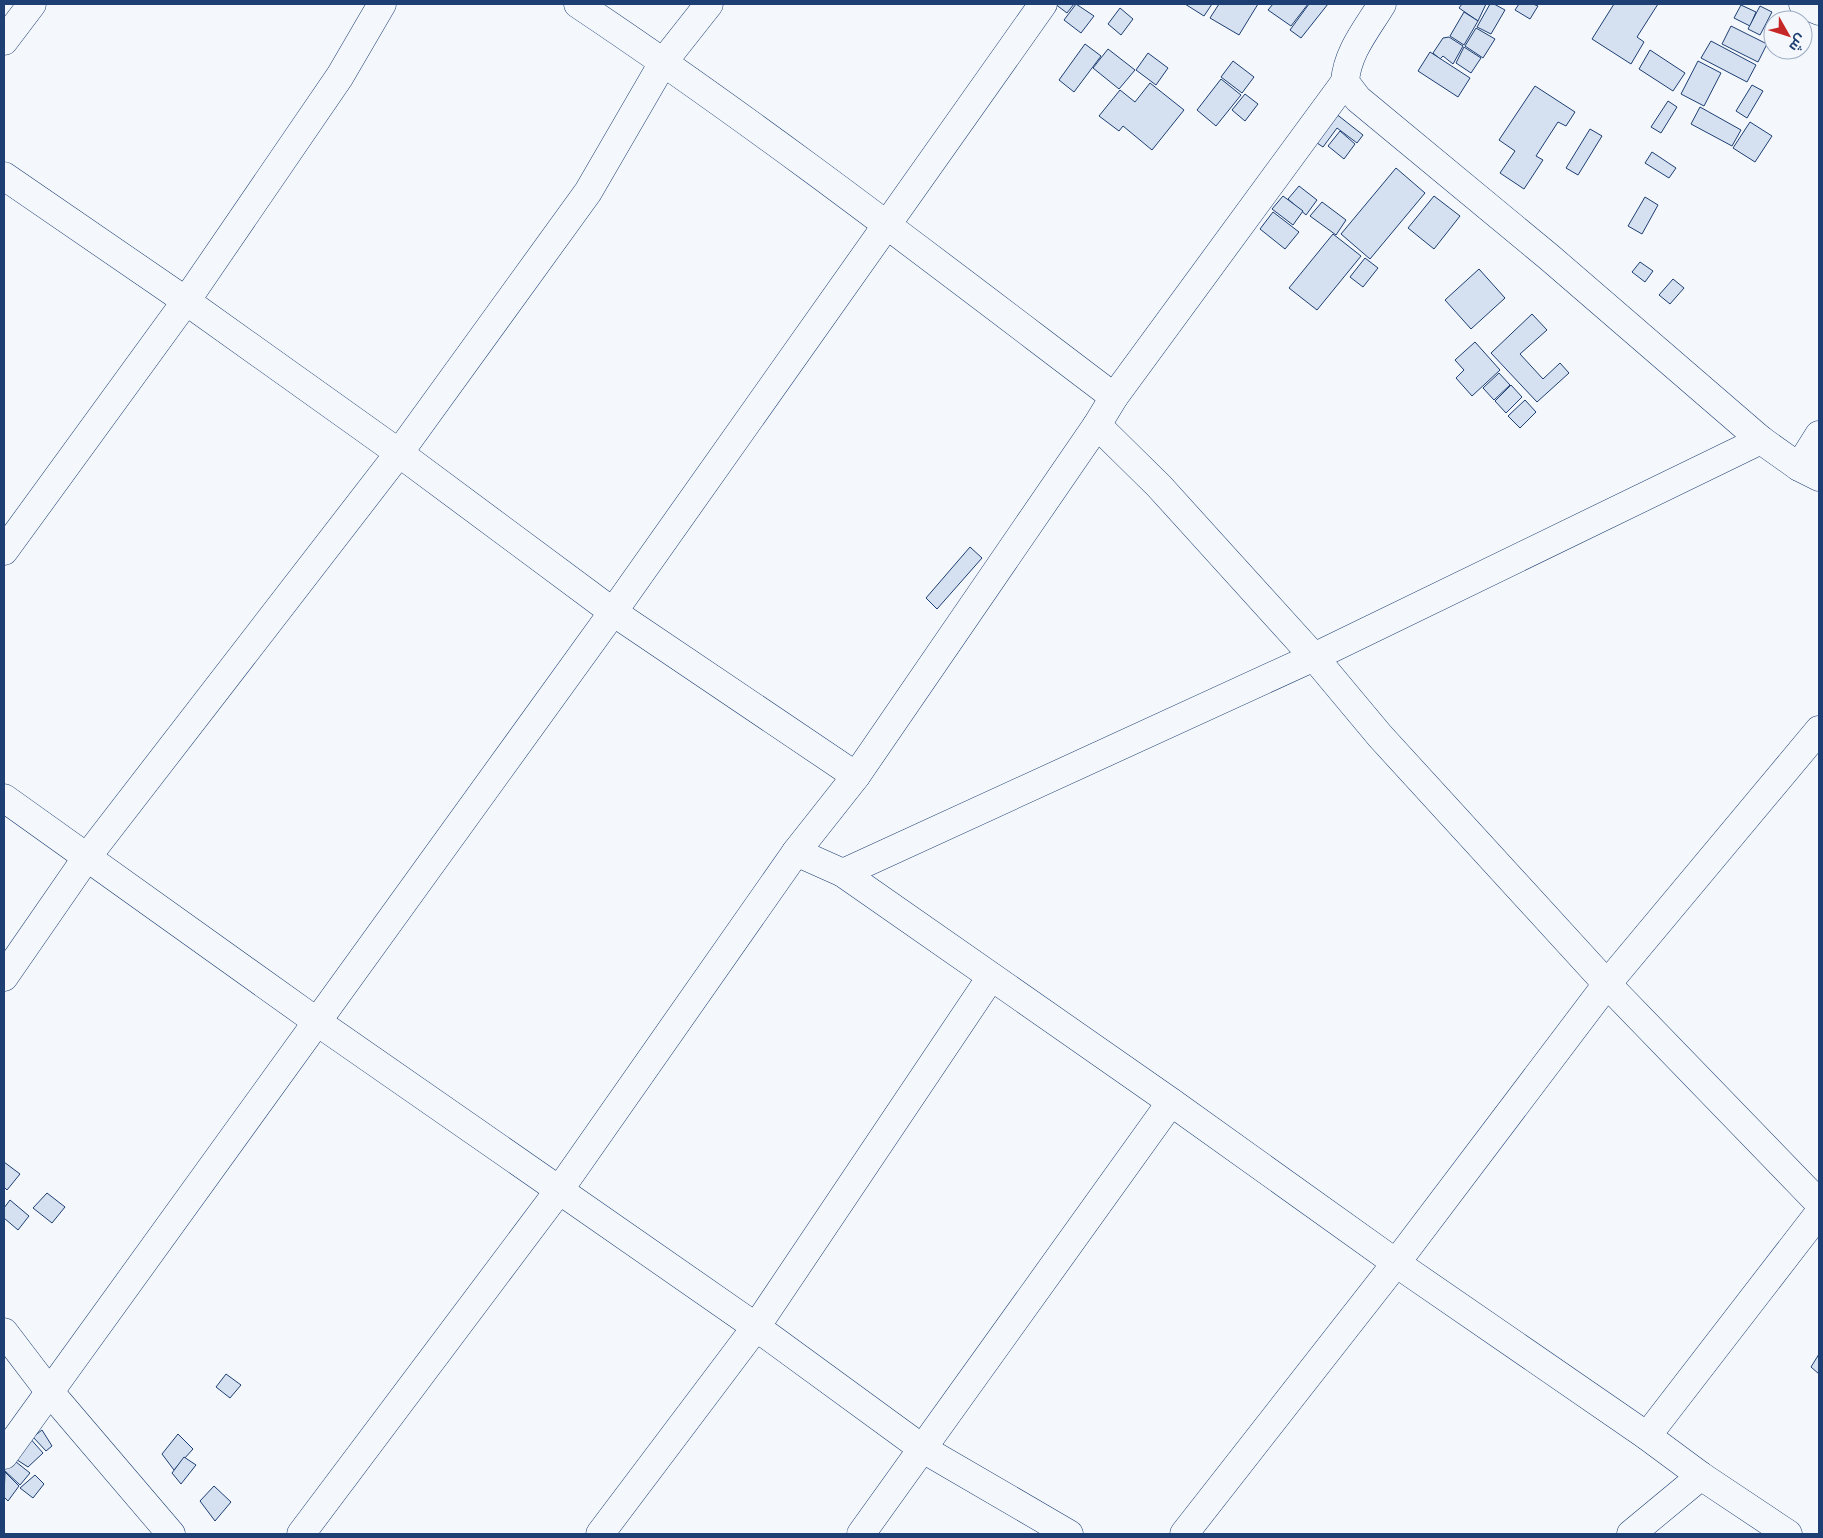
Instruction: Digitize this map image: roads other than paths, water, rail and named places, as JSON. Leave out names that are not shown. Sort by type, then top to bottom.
[{"type":"street","points":[[4,41],[32,4]]},
{"type":"street","points":[[4,551],[186,301],[340,76],[382,4]]},
{"type":"street","points":[[578,4],[664,61],[886,224],[1114,396]]},
{"type":"street","points":[[4,977],[87,857],[399,453],[588,192],[664,61],[708,4]]},
{"type":"street","points":[[4,1455],[613,612],[1043,4]]},
{"type":"street","points":[[301,1534],[560,1189],[796,852],[856,776],[1098,425],[1114,396],[1345,82],[1346,68],[1353,51],[1382,4]]},
{"type":"street","points":[[1803,4],[1819,11]]},
{"type":"street","points":[[1345,82],[1358,99],[1549,257],[1761,440],[1809,472],[1819,435]]},
{"type":"street","points":[[4,176],[186,301],[399,453],[613,612],[856,776]]},
{"type":"street","points":[[1098,425],[1159,486],[1314,657],[1380,736],[1607,984],[1819,1203]]},
{"type":"street","points":[[843,873],[1314,657],[1761,440]]},
{"type":"street","points":[[1184,1534],[1396,1263],[1607,984],[1819,730]]},
{"type":"street","points":[[4,798],[316,1022],[560,1189],[756,1327],[923,1449],[1069,1534]]},
{"type":"street","points":[[796,852],[843,873],[1171,1102],[1396,1263],[1647,1436],[1701,1476],[1788,1534]]},
{"type":"street","points":[[600,1534],[756,1327],[991,977]]},
{"type":"street","points":[[861,1534],[1171,1102]]},
{"type":"street","points":[[1647,1436],[1819,1213]]},
{"type":"street","points":[[4,1332],[49,1391],[172,1534]]},
{"type":"street","points":[[1631,1534],[1701,1476]]}]
